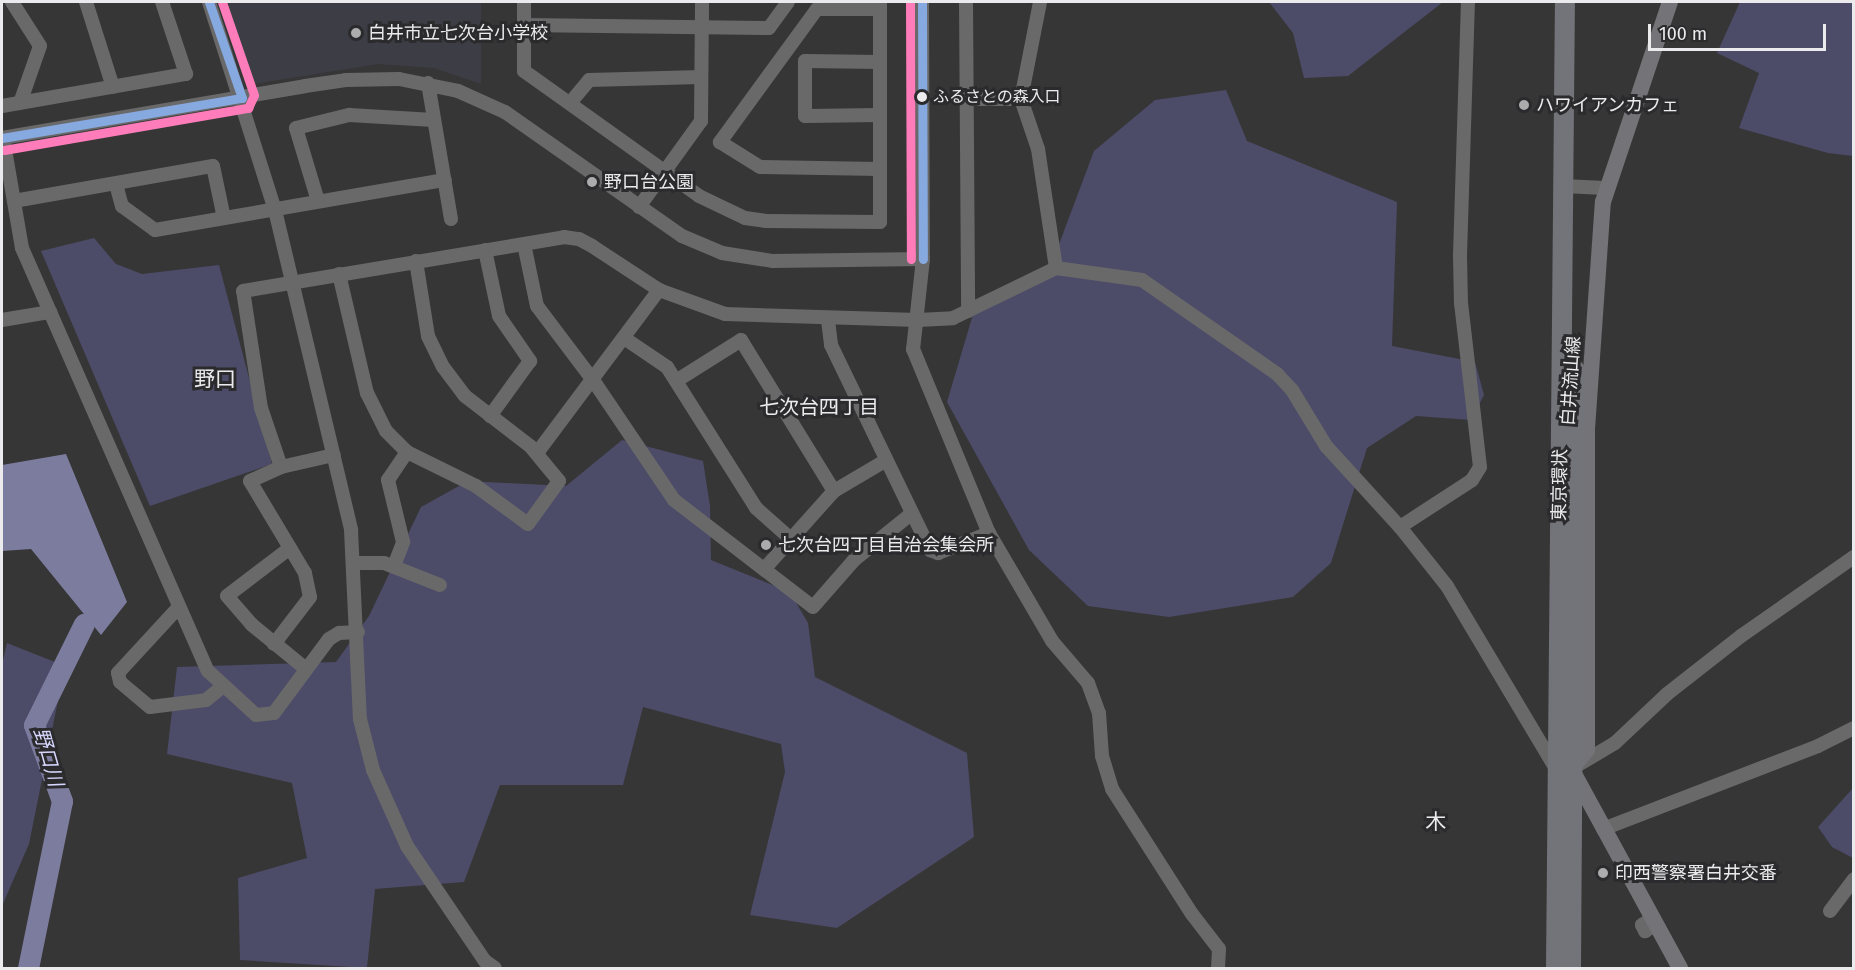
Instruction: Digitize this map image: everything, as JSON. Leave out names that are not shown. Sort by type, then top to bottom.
[{"type":"highway","name":"東京環状","points":[[1565,2],[1570,187]]},
{"type":"highway","name":"東京環状","points":[[1556,969],[1564,769],[1570,187],[1578,2]]},
{"type":"highway","name":"東京環状","points":[[1564,769],[1571,969]]},
{"type":"main road","name":"白井流山線","points":[[1564,769],[1587,750],[1587,429],[1605,188],[1670,2]]},
{"type":"main road","points":[[1564,769],[1603,829],[1654,921],[1675,966]]},
{"type":"street","points":[[12,2],[40,46],[20,103]]},
{"type":"street","points":[[86,2],[113,87]]},
{"type":"street","points":[[2,106],[186,74],[162,2]]},
{"type":"street","points":[[209,2],[242,98],[275,210],[334,455],[355,563],[358,700],[373,770],[407,846],[485,961],[495,969]]},
{"type":"street","points":[[524,2],[524,71],[665,172],[720,208],[745,218],[880,222],[880,169],[880,5],[817,9],[720,142],[760,166],[880,169]]},
{"type":"street","points":[[639,207],[701,122],[702,2]]},
{"type":"street","points":[[523,25],[769,28],[788,2]]},
{"type":"street","points":[[922,2],[922,259],[914,349],[989,533],[1052,641],[1088,683],[1099,713],[1102,756],[1112,789],[1219,949],[1218,969]]},
{"type":"street","points":[[966,2],[968,311]]},
{"type":"street","points":[[1040,2],[1021,99],[1038,149],[1056,268]]},
{"type":"street","points":[[1400,526],[1472,480],[1480,467],[1461,304],[1460,255],[1468,2]]},
{"type":"street","points":[[880,62],[805,61],[805,116],[880,115]]},
{"type":"street","points":[[570,103],[588,80],[701,77]]},
{"type":"street","points":[[358,632],[339,633],[328,639],[274,713],[256,715],[222,687],[199,658],[22,248],[2,138],[346,80],[380,78],[428,83],[505,112],[682,236],[731,255],[773,261],[922,259]]},
{"type":"street","points":[[428,83],[451,219]]},
{"type":"street","points":[[967,99],[1021,99]]},
{"type":"street","points":[[318,201],[296,128],[349,115],[434,120]]},
{"type":"street","points":[[14,201],[213,166],[224,218]]},
{"type":"street","points":[[116,184],[122,206],[155,230],[445,180]]},
{"type":"street","points":[[1570,187],[1605,188]]},
{"type":"street","points":[[281,467],[261,408],[243,291],[485,250],[579,239],[659,291],[725,314],[828,320],[953,318],[1056,268],[1142,280],[1277,374],[1292,390],[1326,446],[1400,526],[1447,586],[1564,769],[1615,743],[1667,694],[1741,636],[1854,557]]},
{"type":"street","points":[[524,244],[537,306],[593,380],[674,500],[766,567],[813,607],[854,560],[890,528],[911,514]]},
{"type":"street","points":[[485,250],[499,316],[530,361],[490,416]]},
{"type":"street","points":[[339,274],[367,393],[387,431],[407,452],[476,486],[528,524],[559,481],[537,453],[454,384],[434,350],[424,318],[416,261]]},
{"type":"street","points":[[537,453],[659,291]]},
{"type":"street","points":[[2,320],[50,312]]},
{"type":"street","points":[[828,320],[831,345],[885,461],[930,550],[938,553],[989,533]]},
{"type":"street","points":[[624,338],[667,367],[756,508],[791,539]]},
{"type":"street","points":[[676,381],[741,340],[834,491]]},
{"type":"street","points":[[394,566],[403,542],[388,480],[407,452]]},
{"type":"street","points":[[274,644],[310,597],[305,573],[250,481],[281,467],[334,455]]},
{"type":"street","points":[[766,567],[834,491],[885,461]]},
{"type":"street","points":[[290,548],[227,596],[274,644],[306,669]]},
{"type":"street","points":[[355,563],[373,561],[394,566],[440,585]]},
{"type":"street","points":[[177,609],[118,673],[120,682],[150,707],[206,700],[222,687]]},
{"type":"street","points":[[1603,829],[1818,746],[1854,728]]},
{"type":"street","points":[[1830,911],[1854,879]]},
{"type":"shaded area","name":"白井市立七次台小学校","points":[[220,2],[481,2],[481,84],[434,68],[378,64],[254,84],[245,78]]},
{"type":"shaded area","points":[[1269,2],[1443,2],[1348,76],[1304,78],[1293,33]]},
{"type":"shaded area","points":[[1740,2],[1853,2],[1853,156],[1828,153],[1739,128],[1759,73],[1717,53]]},
{"type":"shaded area","points":[[1226,90],[1247,141],[1397,202],[1392,346],[1475,362],[1484,395],[1471,420],[1416,416],[1367,448],[1331,563],[1293,597],[1169,617],[1088,606],[1029,550],[947,402],[974,311],[1049,271],[1094,151],[1155,100]]},
{"type":"shaded area","points":[[94,238],[116,264],[142,274],[219,265],[272,464],[150,506],[41,251]]},
{"type":"shaded area","points":[[622,440],[703,461],[710,506],[711,560],[790,592],[808,623],[815,677],[967,753],[974,837],[837,928],[750,915],[785,772],[781,744],[643,707],[623,785],[500,785],[464,882],[375,889],[367,968],[240,960],[238,878],[307,858],[292,783],[167,754],[177,667],[336,662],[369,616],[421,507],[468,481],[566,486]]},
{"type":"shaded area","points":[[66,454],[127,602],[101,635],[31,549],[2,551],[2,465]]},
{"type":"shaded area","points":[[7,643],[65,666],[29,844],[2,906],[2,664]]},
{"type":"shaded area","points":[[1853,788],[1853,858],[1832,847],[1818,827]]},
{"type":"waterway","name":"野口川","points":[[28,968],[62,801],[34,725],[84,624]]},
{"type":"transit line","points":[[2,138],[242,98],[209,2]]},
{"type":"transit line","points":[[4,150],[248,108],[254,95],[222,2]]},
{"type":"transit line","points":[[910,2],[911,259]]},
{"type":"transit line","points":[[922,2],[923,259]]},
{"type":"place","name":"白井市立七次台小学校","points":[[356,33]]},
{"type":"place","name":"ふるさとの森入口","points":[[922,97]]},
{"type":"place","name":"ハワイアンカフェ","points":[[1524,105]]},
{"type":"place","name":"野口台公園","points":[[592,182]]},
{"type":"place","name":"七次台四丁目自治会集会所","points":[[766,545]]},
{"type":"place","name":"印西警察署白井交番","points":[[1603,873]]},
{"type":"district","name":"野口","points":[[215,379]]},
{"type":"district","name":"七次台四丁目","points":[[819,407]]},
{"type":"district","name":"木","points":[[1436,822]]}]
